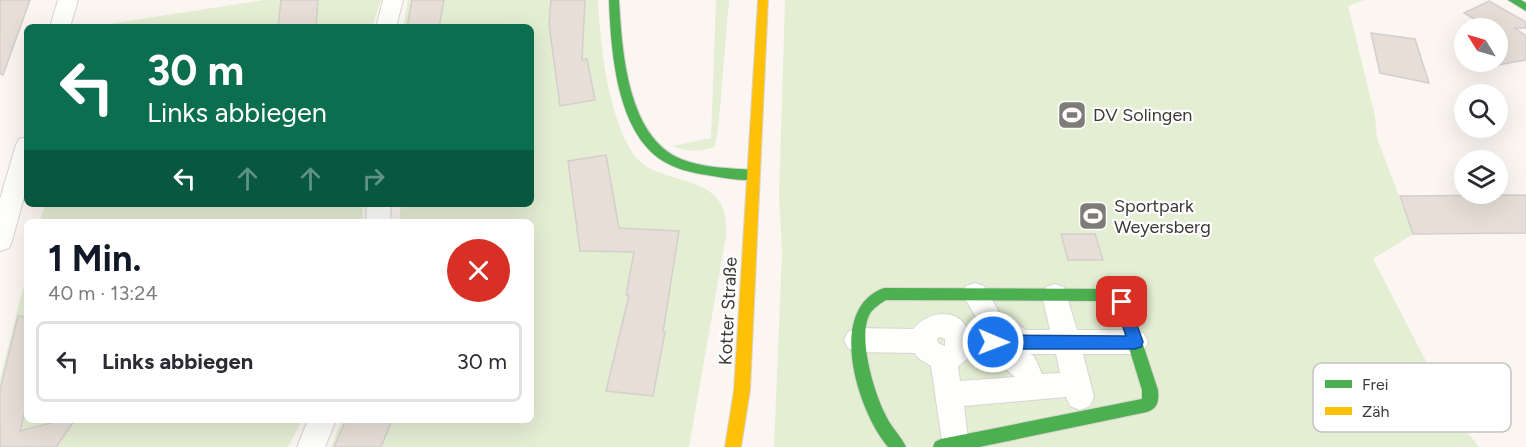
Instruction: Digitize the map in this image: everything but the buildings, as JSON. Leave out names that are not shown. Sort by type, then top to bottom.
[{"type":"street","points":[[61,24],[68,0]]},
{"type":"street","points":[[387,24],[393,0]]},
{"type":"street","points":[[614,0],[614,21],[623,74],[635,122],[655,151],[702,170],[753,175]]},
{"type":"street","name":"Kotter Straße","points":[[733,447],[742,390],[763,0]]},
{"type":"street","points":[[1512,0],[1526,8]]},
{"type":"street","points":[[0,242],[24,157]]},
{"type":"street","points":[[898,447],[886,436],[880,426],[857,340],[865,308],[876,297],[884,294],[1109,295],[1116,297],[1125,309],[1152,399],[1149,404],[1086,419],[949,446],[949,395],[937,295]]},
{"type":"street","points":[[975,294],[990,320],[1022,342]]},
{"type":"street","points":[[1055,295],[1086,419]]},
{"type":"street","points":[[857,340],[1135,342]]},
{"type":"street","points":[[993,342],[1024,365],[1034,388]]},
{"type":"street","points":[[949,395],[1077,384]]},
{"type":"street","points":[[311,447],[321,423]]},
{"type":"green space","points":[[264,0],[381,0],[373,24],[108,24]]},
{"type":"green space","points":[[408,0],[598,0],[607,81],[618,122],[635,156],[654,171],[704,188],[721,204],[725,215],[726,236],[689,447],[331,447],[341,423],[534,423],[534,219],[399,219],[401,207],[534,207],[534,24],[404,24]]},
{"type":"green space","points":[[716,0],[729,0],[715,147],[698,150],[683,149],[672,146],[711,138]]},
{"type":"green space","name":"Sportpark Weyersberg","points":[[785,0],[1364,0],[1348,6],[1375,116],[1377,138],[1413,234],[1373,259],[1427,363],[1313,363],[1313,432],[1468,432],[1479,447],[774,447],[782,252],[779,197]]},
{"type":"green space","points":[[44,207],[363,207],[362,219],[41,219]]},
{"type":"green space","points":[[24,285],[24,423],[300,423],[288,447],[0,447],[0,379]]},
{"type":"traffic: fast","points":[[614,0],[617,40],[625,86],[631,109],[640,129],[652,146],[667,158],[687,166],[709,171],[753,175]]},
{"type":"traffic: fast","points":[[1513,0],[1526,8]]},
{"type":"traffic: fast","points":[[898,447],[880,421],[872,403],[861,363],[859,343],[859,326],[863,312],[867,306],[884,294],[1109,295],[1122,302],[1150,390],[1151,400],[1147,405],[941,447]]},
{"type":"traffic: slow","points":[[733,447],[742,390],[763,0]]},
{"type":"place","name":"DV Solingen","points":[[1072,115]]},
{"type":"place","name":"Sportpark Weyersberg","points":[[1093,216]]},
{"type":"route","points":[[993,342],[1135,342],[1122,302]]}]
